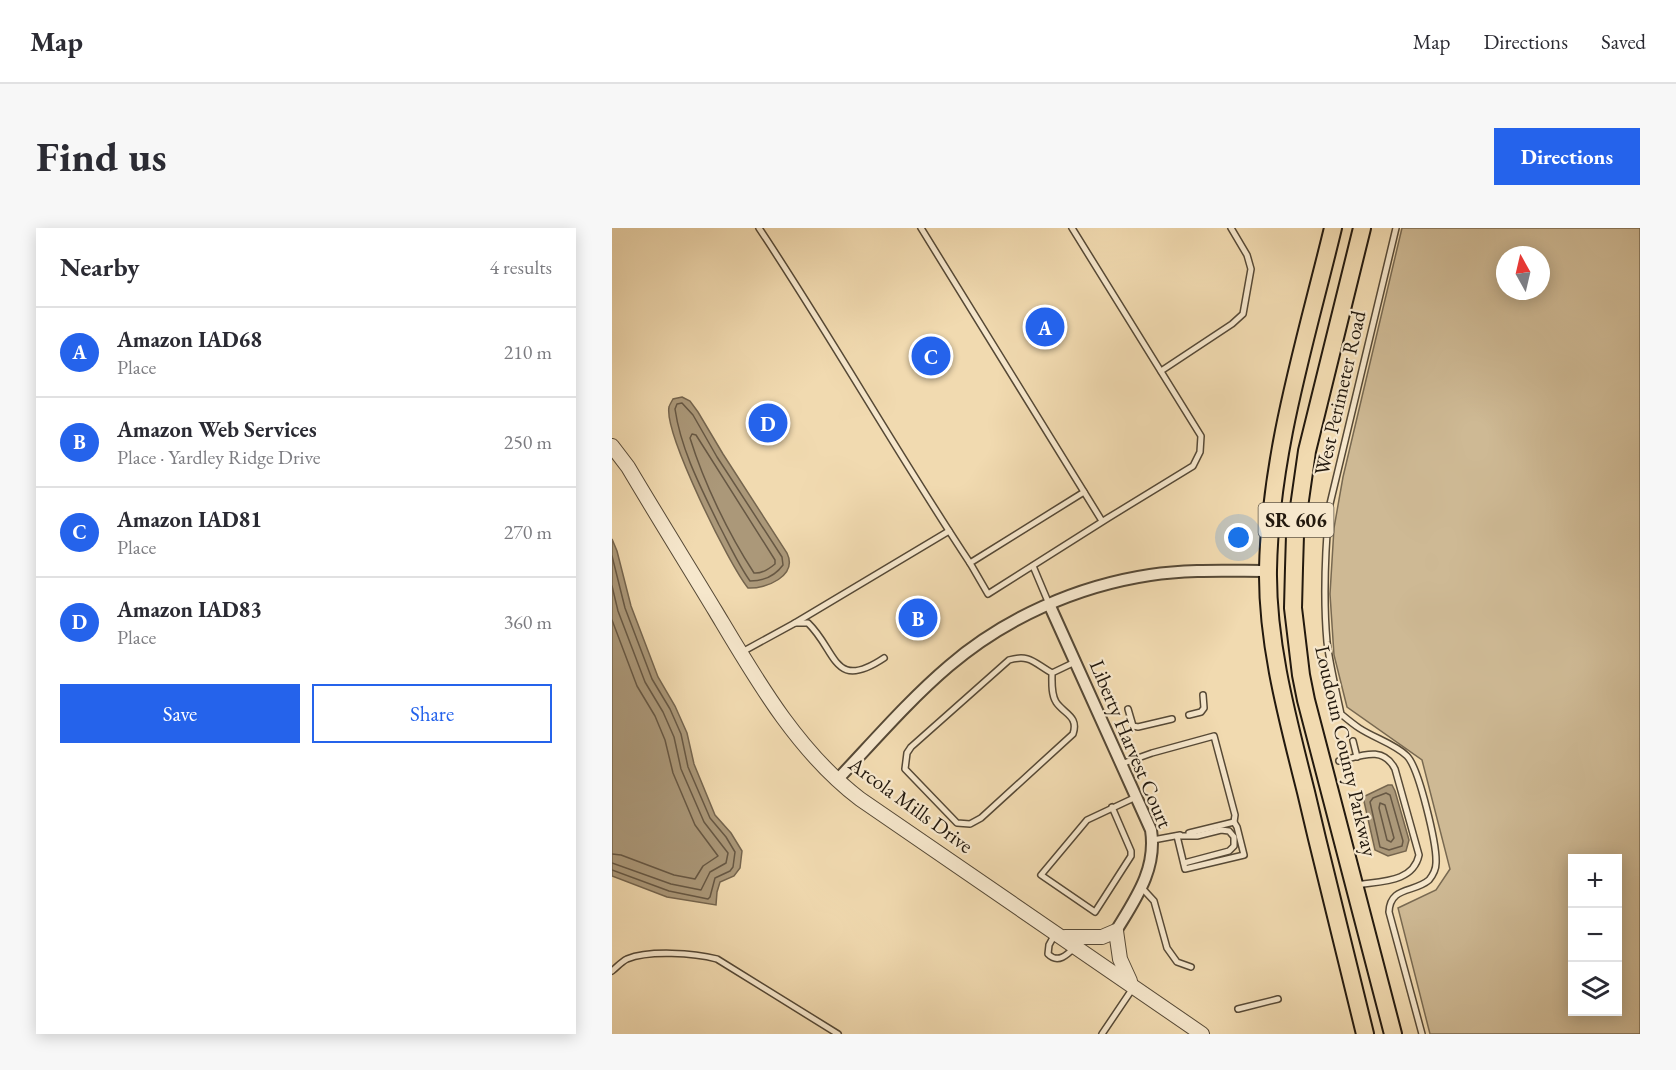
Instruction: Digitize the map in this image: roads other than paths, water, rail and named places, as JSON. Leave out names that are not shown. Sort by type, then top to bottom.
[{"type":"main road","name":"SR 606","points":[[1333,228],[1280,451],[1273,499],[1268,571],[1275,650],[1290,726],[1365,1034]]},
{"type":"main road","name":"Loudoun County Parkway","points":[[1362,228],[1307,451],[1294,535],[1293,608],[1306,700],[1392,1034]]},
{"type":"main road","points":[[1268,571],[1279,574],[1287,583],[1293,608]]},
{"type":"street","name":"Arcola Mills Drive","points":[[612,446],[628,467],[757,679],[796,734],[837,780],[860,799],[1202,1034]]},
{"type":"street","points":[[837,780],[950,665],[1011,623],[1049,604],[1095,587],[1149,575],[1197,571],[1268,571]]},
{"type":"street","name":"Liberty Harvest Court","points":[[1049,604],[1151,830],[1152,860],[1142,888],[1116,931]]},
{"type":"street","points":[[1059,934],[1081,938],[1102,937],[1116,931],[1123,970],[1133,985]]},
{"type":"lane","points":[[759,228],[808,301],[988,594],[1193,466],[1200,452],[1202,436],[1072,228]]},
{"type":"lane","points":[[921,228],[1102,521]]},
{"type":"lane","points":[[1161,371],[1232,324],[1243,314],[1251,269],[1247,255],[1231,228]]},
{"type":"lane","name":"West Perimeter Road","points":[[1396,228],[1329,508],[1324,594],[1327,643],[1341,714],[1359,729],[1407,756],[1414,767],[1429,817],[1435,851],[1434,872],[1428,880],[1400,892],[1393,898],[1389,912],[1422,1034]]},
{"type":"lane","points":[[970,563],[1084,492]]},
{"type":"lane","points":[[741,653],[949,531]]},
{"type":"lane","points":[[1033,566],[1049,604]]},
{"type":"lane","points":[[795,623],[808,623],[816,631],[836,663],[847,671],[861,670],[884,658]]},
{"type":"lane","points":[[1023,657],[1031,659],[1052,673],[1053,696],[1057,704],[1074,721],[1073,734],[981,818],[970,824],[957,824],[905,769],[907,753],[1009,660],[1023,657]]},
{"type":"lane","points":[[1052,673],[1075,662]]},
{"type":"lane","points":[[1189,715],[1201,712],[1204,708],[1203,695]]},
{"type":"lane","points":[[1128,709],[1133,726],[1138,728],[1172,719]]},
{"type":"lane","points":[[1121,764],[1214,736],[1244,855],[1185,869],[1177,836]]},
{"type":"lane","points":[[1353,741],[1357,757]]},
{"type":"lane","points":[[1339,761],[1385,755],[1391,760],[1419,855],[1415,867],[1408,874],[1354,885]]},
{"type":"lane","points":[[1112,807],[1131,851],[1131,856],[1095,912],[1041,875],[1087,819],[1112,807],[1136,797]]},
{"type":"lane","points":[[1153,840],[1234,822]]},
{"type":"lane","points":[[1177,836],[1197,836],[1221,830],[1229,831],[1234,837],[1234,846],[1229,851],[1184,862]]},
{"type":"lane","points":[[1142,888],[1154,901],[1167,948],[1177,962],[1191,967]]},
{"type":"lane","points":[[1059,934],[1049,945],[1048,954],[1053,958],[1058,959],[1066,955],[1076,946]]},
{"type":"lane","points":[[612,971],[627,959],[648,954],[706,956],[717,959],[838,1034]]},
{"type":"lane","points":[[1102,1034],[1133,985]]},
{"type":"lane","points":[[1238,1009],[1278,999]]},
{"type":"water","points":[[682,397],[690,401],[698,412],[787,553],[788,568],[778,580],[763,586],[748,588],[727,554],[687,470],[670,421],[669,407],[673,399]]},
{"type":"water","points":[[612,539],[631,606],[658,677],[687,733],[694,764],[715,815],[731,833],[742,851],[740,868],[734,876],[720,882],[716,905],[667,897],[612,876]]},
{"type":"water","points":[[1392,785],[1395,791],[1409,840],[1406,851],[1388,856],[1375,850],[1363,797]]},
{"type":"place","name":"Amazon IAD68","points":[[1045,327]]},
{"type":"place","name":"Amazon IAD81","points":[[931,356]]},
{"type":"place","name":"Amazon IAD83","points":[[768,423]]},
{"type":"place","name":"Amazon Web Services","points":[[918,618]]}]
